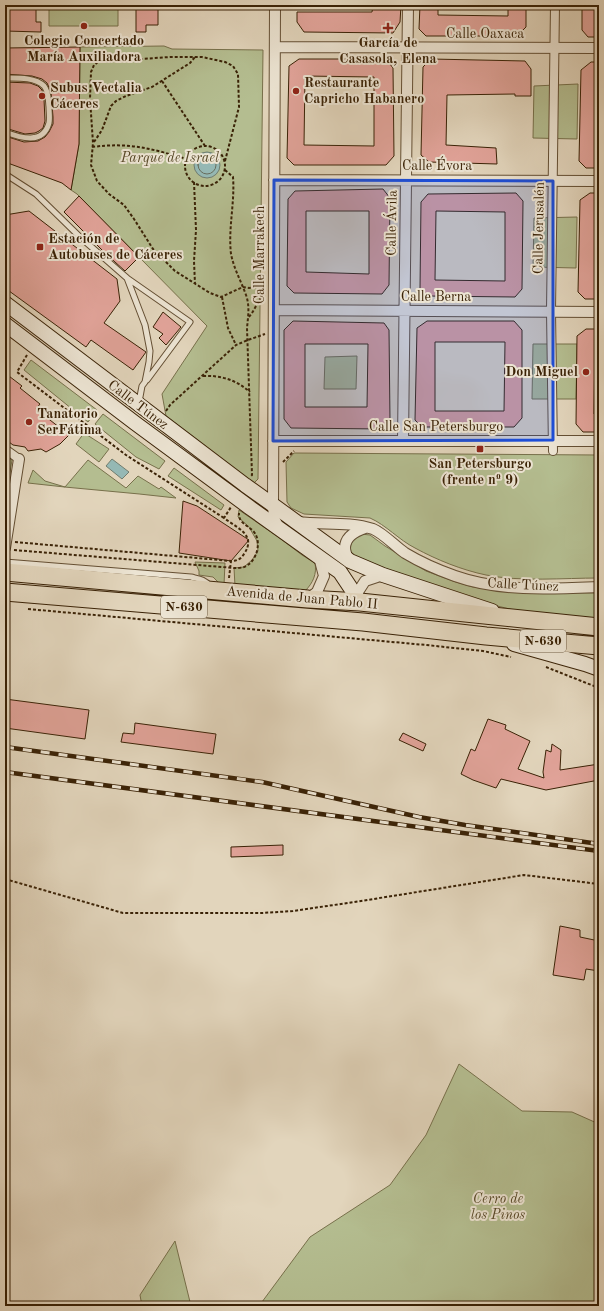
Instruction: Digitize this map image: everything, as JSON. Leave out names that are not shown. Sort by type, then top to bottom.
[{"type":"highway","name":"Avenida de Juan Pablo II","points":[[5,572],[308,599],[358,598],[599,627]]},
{"type":"highway","name":"Avenida de Juan Pablo II","points":[[5,592],[363,622],[482,641],[599,646]]},
{"type":"highway","points":[[358,598],[363,622]]},
{"type":"main road","name":"Calle Túnez","points":[[5,303],[138,405],[350,561],[383,575],[509,617]]},
{"type":"main road","name":"Calle Túnez","points":[[5,324],[236,498],[340,572],[358,598]]},
{"type":"main road","points":[[482,641],[599,668]]},
{"type":"street","name":"Calle Marrakech","points":[[273,504],[274,310],[269,283],[274,180],[275,5]]},
{"type":"street","name":"Calle Ávila","points":[[403,441],[408,5]]},
{"type":"street","name":"Calle Jerusalén","points":[[553,451],[551,311],[555,5]]},
{"type":"street","name":"Calle Oaxaca","points":[[275,47],[599,48]]},
{"type":"street","name":"Calle Évora","points":[[274,180],[599,181]]},
{"type":"street","name":"Calle Berna","points":[[274,310],[599,312]]},
{"type":"street","points":[[135,423],[138,405]]},
{"type":"street","name":"Calle San Petersburgo","points":[[273,441],[599,441]]},
{"type":"street","points":[[5,449],[19,460],[8,546]]},
{"type":"street","points":[[249,507],[273,504],[274,518],[279,528]]},
{"type":"street","name":"Calle Túnez","points":[[295,522],[314,524],[351,524],[374,530],[405,553],[455,576],[478,583],[515,588],[599,588]]},
{"type":"street","points":[[350,561],[345,548],[348,539],[355,532],[365,528]]},
{"type":"street","points":[[308,599],[317,592],[324,576],[319,557]]},
{"type":"street","points":[[358,598],[365,581],[383,575]]},
{"type":"lane","points":[[5,78],[27,79],[43,85],[48,93],[49,122],[44,134],[35,138],[25,138],[5,132]]},
{"type":"lane","points":[[5,174],[36,194],[80,237],[126,278],[190,322],[142,386],[138,405]]},
{"type":"lane","points":[[126,278],[145,325],[150,356],[145,382]]},
{"type":"lane","points":[[5,562],[201,579],[221,591]]},
{"type":"path","points":[[225,161],[218,151],[211,147],[201,146],[194,150],[187,159],[187,174],[194,182],[203,185],[210,185],[218,180],[224,170],[239,107],[238,74],[233,66],[225,62],[202,57],[170,57],[98,62],[94,65],[91,72],[90,100],[93,143],[91,165],[97,182],[109,194],[124,205],[152,249],[175,271],[210,293],[222,296],[243,287],[257,287],[269,283]]},
{"type":"path","points":[[93,143],[102,130],[112,106],[116,101],[152,87],[190,63],[195,57]]},
{"type":"path","points":[[162,81],[205,146]]},
{"type":"path","points":[[92,148],[124,145],[151,148],[187,159]]},
{"type":"path","points":[[224,170],[233,177],[234,189],[230,225],[232,254],[236,274],[243,287],[249,309],[248,340],[252,475],[245,485]]},
{"type":"path","points":[[194,182],[196,230],[194,260],[196,284]]},
{"type":"path","points":[[248,318],[252,314],[269,283]]},
{"type":"path","points":[[222,296],[228,328],[236,345]]},
{"type":"path","points":[[159,420],[170,405],[236,345],[263,334],[274,333]]},
{"type":"path","points":[[8,546],[231,561],[240,559],[244,555],[249,540],[247,535],[224,518],[126,456],[17,372],[32,344]]},
{"type":"path","points":[[202,376],[213,376],[232,380],[250,392]]},
{"type":"path","points":[[282,463],[294,451]]},
{"type":"path","points":[[224,518],[236,498]]},
{"type":"path","points":[[8,546],[234,568],[244,567],[252,560],[258,551],[257,541],[255,532],[238,517],[239,510],[235,505],[236,498]]},
{"type":"path","points":[[221,591],[231,561]]},
{"type":"path","points":[[26,608],[483,651],[516,658]]},
{"type":"path","points":[[297,630],[456,645]]},
{"type":"path","points":[[482,641],[499,651]]},
{"type":"path","points":[[542,666],[599,688]]},
{"type":"path","points":[[5,879],[123,913],[262,913],[293,911],[524,875],[599,884]]},
{"type":"highlighted area","points":[[274,180],[553,181],[553,440],[273,441]]},
{"type":"green space","points":[[49,5],[118,5],[118,26],[49,26]]},
{"type":"green space","name":"Parque de Israel","points":[[164,46],[172,49],[263,50],[258,479],[254,483],[166,416],[162,394],[207,326],[77,194],[71,190],[79,144],[80,47]]},
{"type":"green space","points":[[578,84],[577,139],[533,138],[534,86]]},
{"type":"green space","points":[[577,217],[576,268],[533,267],[534,218]]},
{"type":"green space","points":[[533,344],[577,344],[576,399],[532,399]]},
{"type":"green space","points":[[357,356],[356,389],[324,389],[325,357]]},
{"type":"green space","points":[[31,360],[97,410],[88,422],[24,370]]},
{"type":"green space","points":[[103,414],[165,461],[159,469],[136,457],[95,424]]},
{"type":"green space","points":[[84,433],[109,449],[99,462],[76,444]]},
{"type":"green space","points":[[294,453],[599,455],[599,578],[527,579],[486,575],[459,567],[423,552],[409,545],[370,518],[304,514],[291,508],[287,502],[286,462]]},
{"type":"green space","points":[[5,455],[12,460],[5,503]]},
{"type":"green space","points":[[88,460],[126,488],[138,476],[159,489],[161,487],[176,498],[65,487]]},
{"type":"green space","points":[[174,468],[224,505],[221,510],[168,476]]},
{"type":"green space","points":[[33,470],[45,481],[65,487],[28,483]]},
{"type":"green space","points":[[239,510],[315,563],[314,578],[305,591],[235,586],[234,568],[244,567],[252,560],[258,551],[257,541],[249,527],[238,517]]},
{"type":"green space","points":[[361,534],[370,535],[426,571],[473,587],[509,592],[599,593],[599,620],[522,612],[481,602],[403,576],[352,555],[350,548],[352,543],[355,538]]},
{"type":"green space","points":[[195,562],[225,563],[224,585],[219,583],[213,577],[199,575]]},
{"type":"green space","name":"Cerro de los Pinos","points":[[459,1064],[522,1111],[572,1112],[599,1124],[599,1306],[259,1306],[310,1237],[390,1185],[426,1135]]},
{"type":"green space","points":[[175,1241],[191,1306],[142,1306],[140,1295]]},
{"type":"water","points":[[207,152],[216,156],[220,165],[216,174],[207,178],[198,174],[194,165],[198,156]]},
{"type":"water","points":[[112,459],[129,472],[122,479],[106,466]]},
{"type":"building","points":[[5,5],[36,5],[36,22],[41,22],[41,32],[5,31]]},
{"type":"building","points":[[136,5],[158,5],[158,25],[146,25],[146,32],[136,32]]},
{"type":"building","points":[[373,5],[401,5],[400,22],[393,33],[304,32],[297,22],[297,12],[372,12]]},
{"type":"building","points":[[420,5],[438,5],[438,15],[508,16],[508,5],[526,5],[526,27],[517,36],[426,36],[419,29]]},
{"type":"building","points":[[582,5],[599,5],[599,37],[588,37],[582,30]]},
{"type":"building","name":"Subus Vectalia Cáceres","points":[[80,47],[79,144],[71,190],[62,183],[5,162],[5,136],[24,142],[38,141],[45,137],[49,132],[53,124],[53,117],[51,92],[47,83],[42,79],[32,76],[5,74],[5,48]]},
{"type":"building","points":[[299,59],[386,59],[393,68],[394,156],[386,165],[294,165],[287,158],[289,66]],"holes":[[[305,76],[374,77],[374,146],[304,145]]]},
{"type":"building","points":[[431,59],[525,61],[531,69],[531,96],[515,96],[515,94],[447,95],[446,145],[496,148],[497,164],[429,162],[421,155],[423,67]]},
{"type":"building","points":[[591,62],[599,62],[599,79],[597,79],[596,147],[599,147],[599,168],[586,168],[579,161],[581,70]]},
{"type":"building","points":[[5,82],[30,83],[38,86],[42,90],[45,121],[43,128],[35,133],[25,134],[5,128]]},
{"type":"building","points":[[383,189],[390,198],[389,285],[382,294],[294,293],[287,286],[288,199],[295,191]],"holes":[[[306,211],[369,211],[369,274],[306,272]]]},
{"type":"building","points":[[516,193],[523,201],[522,289],[515,297],[427,296],[420,289],[421,202],[428,194]],"holes":[[[436,211],[505,212],[505,281],[435,280]]]},
{"type":"building","points":[[590,193],[599,193],[599,299],[585,299],[578,292],[580,200]]},
{"type":"building","points":[[79,196],[139,257],[125,271],[64,212]]},
{"type":"building","name":"Estación de Autobuses de Cáceres","points":[[29,211],[117,279],[120,301],[104,323],[146,352],[133,370],[91,340],[86,347],[5,288],[5,215]]},
{"type":"building","points":[[163,312],[181,327],[166,345],[159,338],[163,334],[153,327]]},
{"type":"building","points":[[293,321],[384,323],[389,330],[390,421],[382,429],[291,428],[284,419],[284,330]],"holes":[[[305,344],[368,344],[367,407],[305,407]]]},
{"type":"building","points":[[427,321],[514,321],[522,330],[522,418],[514,427],[422,427],[415,420],[417,328]],"holes":[[[435,342],[505,342],[504,411],[435,411]]]},
{"type":"building","name":"Don Miguel","points":[[586,329],[599,329],[599,345],[595,345],[594,414],[599,414],[599,432],[583,432],[576,424],[577,336]]},
{"type":"building","name":"Tanatorio SerFátima","points":[[5,373],[22,386],[20,388],[40,404],[36,409],[69,435],[60,444],[46,452],[41,449],[28,451],[25,447],[13,445],[5,439]]},
{"type":"building","points":[[183,501],[197,506],[249,540],[231,561],[179,553]]},
{"type":"building","points":[[5,699],[89,710],[85,739],[5,728]]},
{"type":"building","points":[[488,719],[506,725],[505,729],[530,741],[518,769],[544,778],[543,772],[546,750],[551,752],[552,744],[561,750],[560,770],[599,764],[599,780],[546,790],[501,779],[496,788],[461,774],[471,749],[475,751]]},
{"type":"building","points":[[135,723],[216,734],[213,754],[121,742],[123,733],[134,734]]},
{"type":"building","points":[[403,733],[426,744],[423,751],[399,740]]},
{"type":"building","points":[[283,845],[283,855],[231,857],[231,847]]},
{"type":"building","points":[[560,926],[580,930],[580,937],[599,941],[599,971],[586,969],[584,980],[553,975]]},
{"type":"railway","points":[[5,747],[262,782],[419,817],[599,844]]},
{"type":"railway","points":[[5,772],[599,851]]},
{"type":"place","name":"Colegio Concertado María Auxiliadora","points":[[84,26]]},
{"type":"place","name":"García de Casasola, Elena","points":[[388,28]]},
{"type":"place","name":"Restaurante Capricho Habanero","points":[[296,91]]},
{"type":"place","name":"Subus Vectalia Cáceres","points":[[42,96]]},
{"type":"place","name":"Estación de Autobuses de Cáceres","points":[[40,247]]},
{"type":"place","name":"Don Miguel","points":[[586,372]]},
{"type":"place","name":"Tanatorio SerFátima","points":[[29,422]]},
{"type":"place","name":"San Petersburgo (frente nº 9)","points":[[480,449]]}]
